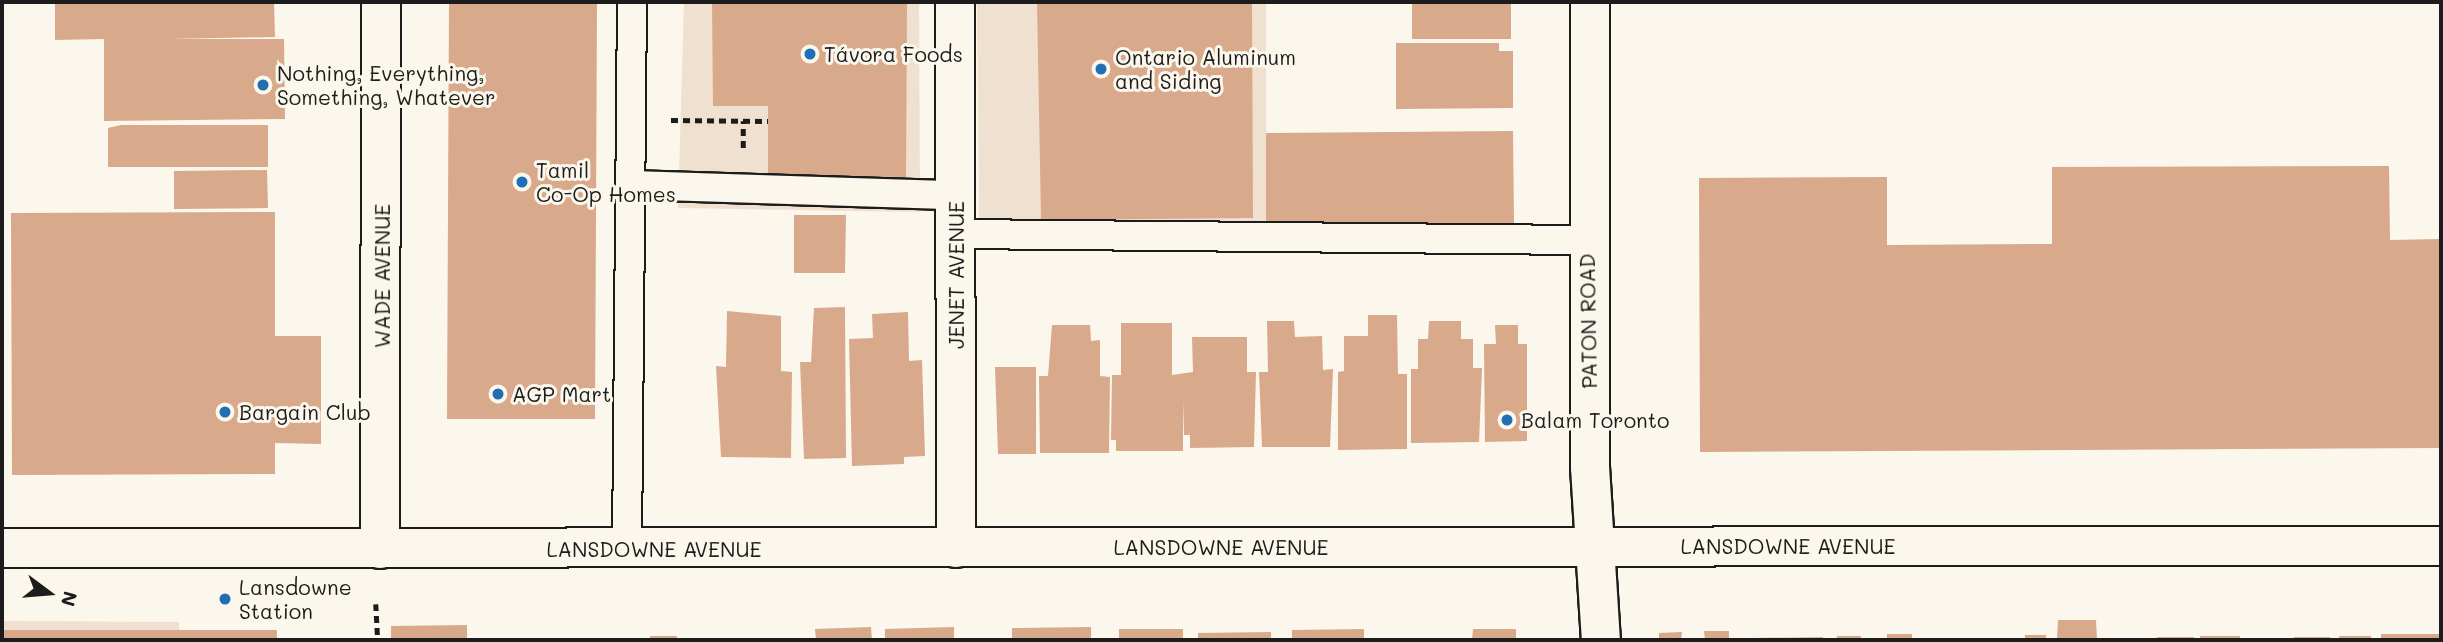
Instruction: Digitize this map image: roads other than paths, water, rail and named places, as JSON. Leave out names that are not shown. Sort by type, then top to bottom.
[{"type":"street","name":"WADE AVENUE","points":[[380,550],[381,2]]},
{"type":"street","name":"JENET AVENUE","points":[[955,2],[956,548]]},
{"type":"street","name":"PATON ROAD","points":[[1590,2],[1587,240],[1590,467],[1601,640]]},
{"type":"street","name":"LANSDOWNE AVENUE","points":[[2,548],[380,550],[2441,546]]},
{"type":"lane","points":[[627,549],[632,2]]},
{"type":"lane","points":[[630,186],[956,195]]},
{"type":"lane","points":[[957,234],[1587,240]]},
{"type":"place","name":"Távora Foods","points":[[810,54]]},
{"type":"place","name":"Ontario Aluminum and Siding","points":[[1101,69]]},
{"type":"place","name":"Nothing, Everything, Something, Whatever","points":[[263,85]]},
{"type":"place","name":"Tamil Co-Op Homes","points":[[522,182]]},
{"type":"place","name":"AGP Mart","points":[[498,394]]},
{"type":"place","name":"Bargain Club","points":[[225,412]]},
{"type":"place","name":"Balam Toronto","points":[[1507,420]]},
{"type":"place","name":"Lansdowne Station","points":[[225,599]]}]
